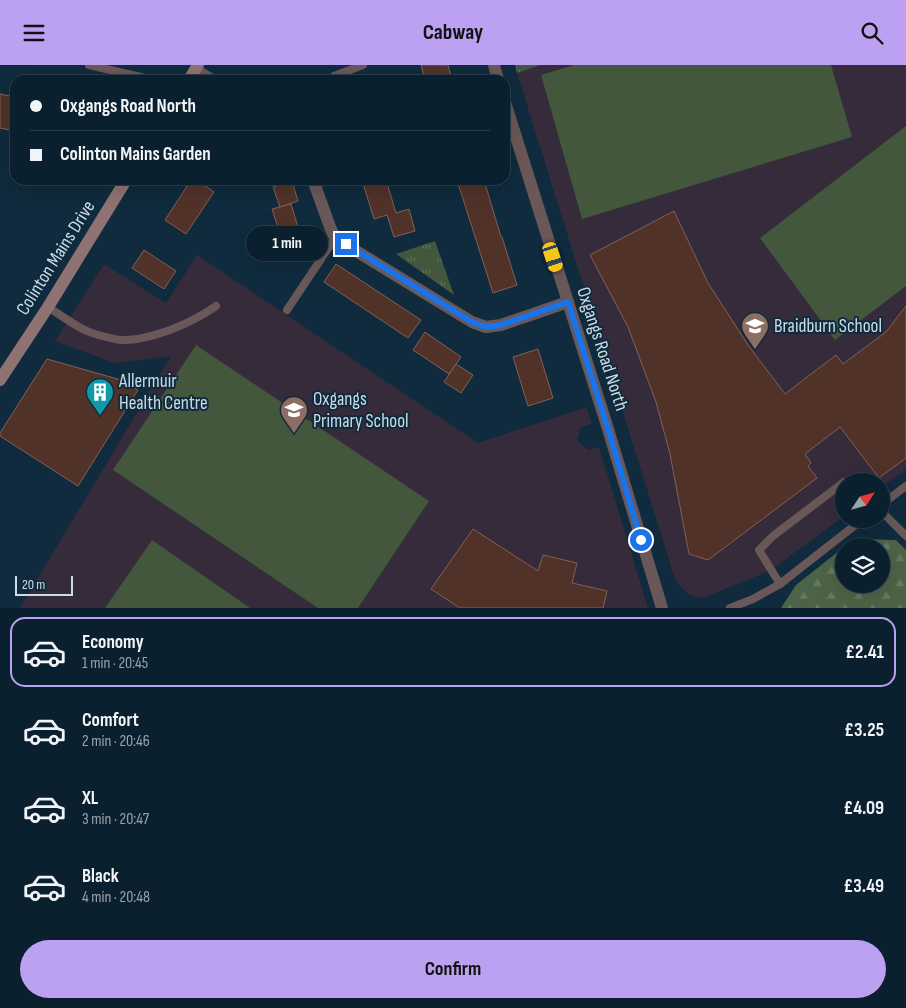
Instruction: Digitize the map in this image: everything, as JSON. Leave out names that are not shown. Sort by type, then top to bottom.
[{"type":"street","name":"Oxgangs Road North","points":[[510,118],[662,608]]},
{"type":"street","name":"Colinton Mains Drive","points":[[0,381],[123,185]]},
{"type":"street","points":[[315,185],[336,238],[472,322],[486,327],[501,325],[568,302]]},
{"type":"lane","points":[[89,65],[132,75]]},
{"type":"lane","points":[[337,75],[363,65]]},
{"type":"lane","points":[[287,310],[336,238]]},
{"type":"lane","points":[[48,307],[86,331],[119,340],[143,338],[169,331],[216,306]]},
{"type":"lane","points":[[890,498],[906,486]]},
{"type":"lane","points":[[780,584],[759,550],[773,536],[835,490]]},
{"type":"lane","points":[[890,520],[906,536]]},
{"type":"lane","points":[[730,608],[753,599],[780,584],[852,528]]},
{"type":"shaded area","name":"Braidburn School","points":[[541,65],[906,65],[906,469],[890,481],[890,473],[835,473],[835,523],[771,570],[703,598],[690,595],[675,579],[517,73]]},
{"type":"shaded area","name":"Oxgangs Primary School","points":[[197,255],[478,443],[587,407],[592,424],[581,427],[577,440],[588,450],[599,447],[648,608],[20,608],[171,356],[115,363],[55,341],[104,264],[166,303]]},
{"type":"green space","points":[[515,65],[541,65],[517,73]]},
{"type":"green space","points":[[574,65],[831,65],[852,137],[582,219],[541,75]]},
{"type":"green space","points":[[906,126],[906,286],[835,340],[760,238]]},
{"type":"green space","points":[[435,241],[454,295],[396,254]]},
{"type":"green space","points":[[196,345],[429,501],[358,608],[318,608],[113,470]]},
{"type":"green space","points":[[152,540],[250,608],[105,608]]},
{"type":"green space","points":[[890,540],[896,540],[906,550],[906,608],[781,608],[796,585],[835,554],[835,593],[890,593]]},
{"type":"building","points":[[421,65],[448,65],[451,75],[424,75]]},
{"type":"building","points":[[0,94],[10,96],[10,130],[0,128]]},
{"type":"building","points":[[188,185],[204,185],[214,192],[186,234],[165,220]]},
{"type":"building","points":[[293,185],[298,201],[280,207],[273,187]]},
{"type":"building","points":[[364,185],[388,185],[396,213],[409,209],[415,231],[394,237],[387,215],[374,219]]},
{"type":"building","points":[[459,185],[485,185],[517,285],[493,293]]},
{"type":"building","points":[[291,204],[303,244],[285,250],[272,209]]},
{"type":"building","points":[[674,211],[708,283],[748,345],[785,394],[836,355],[843,364],[886,332],[906,306],[906,458],[886,473],[875,473],[840,427],[805,454],[811,463],[808,466],[817,478],[708,560],[689,554],[670,454],[656,402],[628,327],[590,255]]},
{"type":"building","points":[[144,250],[176,271],[164,289],[132,268]]},
{"type":"building","points":[[336,264],[421,320],[408,338],[324,282]]},
{"type":"building","points":[[425,332],[461,357],[449,374],[413,350]]},
{"type":"building","points":[[538,349],[553,398],[528,406],[513,357]]},
{"type":"building","name":"Allermuir Health Centre","points":[[47,359],[121,380],[138,390],[78,486],[0,436],[0,433]]},
{"type":"building","points":[[456,364],[473,375],[461,393],[444,382]]},
{"type":"building","points":[[473,529],[538,571],[543,555],[577,563],[572,583],[607,591],[603,608],[460,608],[431,589]]},
{"type":"place","name":"Braidburn School","points":[[755,350]]},
{"type":"place","name":"Allermuir Health Centre","points":[[100,416]]},
{"type":"place","name":"Oxgangs Primary School","points":[[294,434]]},
{"type":"route","points":[[346,244],[472,322],[486,327],[501,325],[568,302],[641,540]]}]
